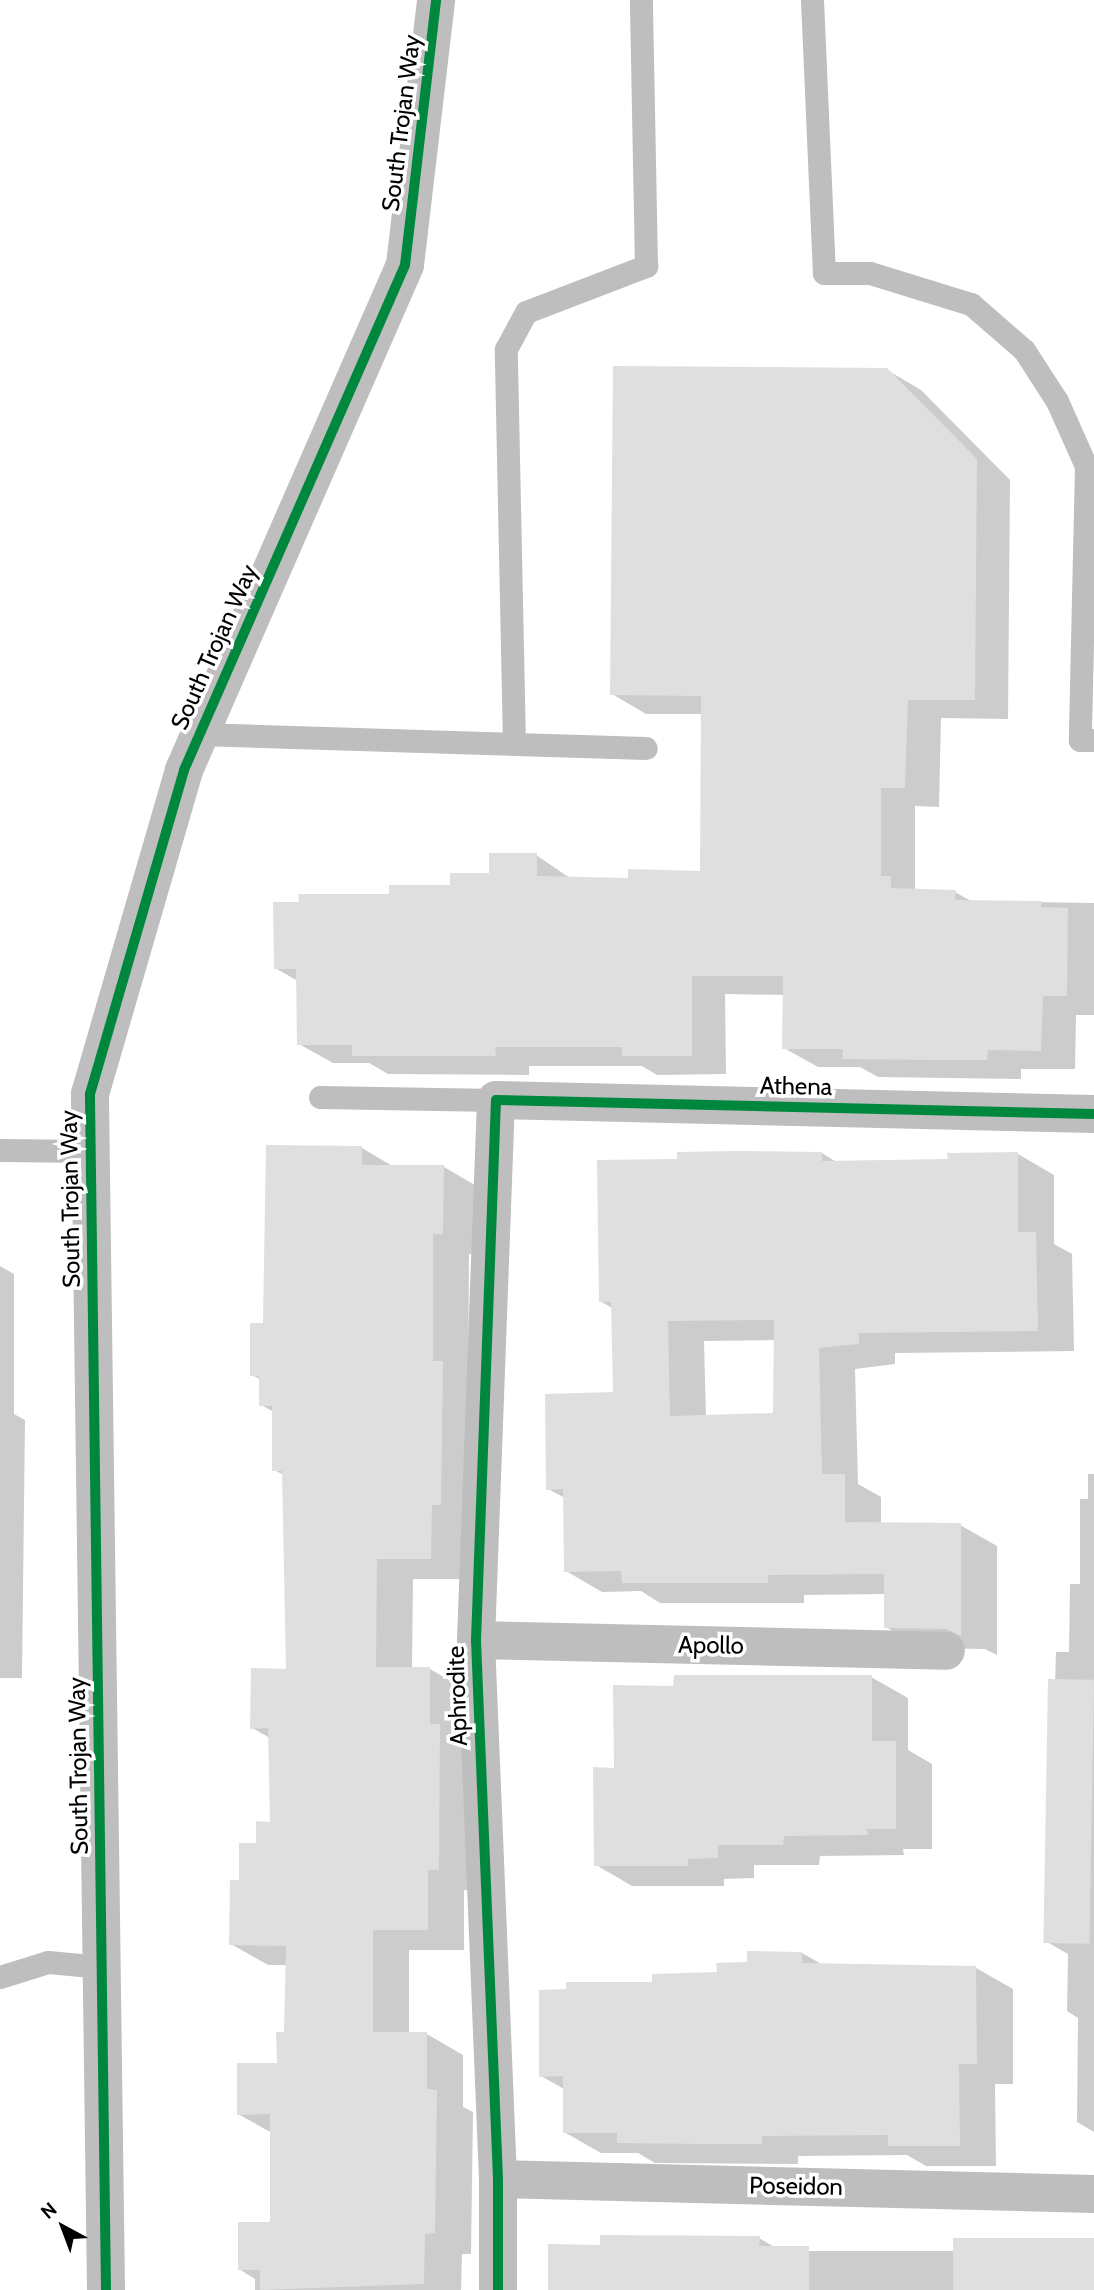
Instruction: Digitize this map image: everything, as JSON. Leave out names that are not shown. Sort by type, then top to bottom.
[{"type":"street","name":"South Trojan Way","points":[[106,2290],[90,1094],[184,770],[405,265],[436,0]]},
{"type":"street","name":"Athena","points":[[496,1100],[1094,1114]]},
{"type":"street","name":"Aphrodite","points":[[496,1100],[475,1640],[498,2179],[498,2290]]},
{"type":"street","name":"Apollo","points":[[475,1640],[946,1651]]},
{"type":"street","name":"Poseidon","points":[[498,2179],[1094,2194]]},
{"type":"lane","points":[[514,744],[506,349],[526,312],[646,266],[641,0]]},
{"type":"lane","points":[[812,0],[824,273],[870,274],[971,304],[1024,350],[1085,444],[1089,582],[1087,740]]},
{"type":"lane","points":[[199,734],[646,748]]},
{"type":"lane","points":[[320,1097],[496,1100]]},
{"type":"lane","points":[[0,1150],[90,1150]]},
{"type":"lane","points":[[0,1977],[48,1962],[102,1967]]},
{"type":"building","points":[[613,366],[887,368],[977,459],[975,700],[908,700],[905,788],[881,788],[881,876],[891,876],[891,888],[956,890],[955,900],[1042,901],[1041,907],[1068,908],[1067,996],[1043,996],[1041,1051],[988,1050],[987,1060],[931,1060],[842,1059],[843,1049],[782,1049],[783,976],[692,976],[692,1056],[622,1056],[622,1047],[495,1047],[496,1056],[352,1056],[352,1045],[297,1045],[296,969],[274,969],[273,902],[299,902],[298,894],[389,894],[389,885],[450,885],[450,873],[489,873],[489,853],[537,853],[537,876],[628,878],[628,869],[700,871],[701,696],[610,695]]},
{"type":"building","points":[[266,1145],[362,1146],[362,1165],[444,1165],[443,1234],[433,1234],[433,1361],[443,1361],[441,1505],[432,1505],[431,1559],[377,1559],[376,1667],[430,1667],[430,1724],[440,1724],[439,1870],[428,1870],[428,1930],[373,1930],[373,2032],[427,2032],[427,2089],[437,2090],[435,2233],[425,2234],[424,2284],[260,2290],[260,2270],[238,2270],[238,2222],[270,2222],[270,2114],[237,2115],[237,2063],[277,2063],[276,2032],[284,2032],[286,1946],[229,1945],[230,1880],[239,1880],[239,1843],[256,1843],[256,1821],[270,1822],[268,1728],[250,1729],[251,1668],[286,1669],[282,1471],[272,1471],[272,1406],[259,1406],[259,1376],[250,1376],[250,1323],[263,1323]]},
{"type":"building","points":[[677,1152],[822,1152],[822,1161],[948,1159],[947,1153],[1018,1152],[1018,1232],[1036,1232],[1038,1331],[859,1333],[859,1344],[819,1348],[822,1474],[845,1474],[845,1522],[961,1523],[961,1636],[947,1629],[884,1628],[884,1574],[768,1575],[768,1583],[622,1583],[621,1571],[564,1572],[563,1489],[546,1490],[545,1394],[613,1392],[611,1302],[599,1302],[597,1160],[677,1159]],"holes":[[[774,1320],[773,1413],[670,1416],[668,1321]]]},
{"type":"building","points":[[674,1675],[872,1675],[872,1741],[896,1741],[896,1829],[867,1829],[868,1835],[784,1836],[783,1845],[718,1845],[718,1858],[688,1859],[688,1866],[594,1866],[593,1767],[614,1768],[613,1685],[673,1686]]},
{"type":"building","points":[[1048,1679],[1094,1680],[1089,1944],[1043,1943]]},
{"type":"building","points":[[747,1951],[802,1952],[802,1963],[976,1966],[977,2064],[959,2064],[960,2146],[888,2146],[888,2135],[762,2136],[762,2144],[702,2144],[617,2143],[617,2133],[563,2133],[563,2076],[539,2077],[539,1990],[566,1989],[566,1982],[652,1982],[652,1974],[717,1972],[716,1963],[747,1962]]},
{"type":"building","points":[[600,2235],[760,2236],[759,2246],[809,2246],[809,2290],[548,2290],[548,2244],[600,2245]]},
{"type":"building","points":[[953,2238],[1094,2238],[1094,2290],[953,2290]]},
{"type":"cycle path","points":[[106,2290],[90,1094],[184,770],[405,265],[436,0]]},
{"type":"cycle path","points":[[498,2290],[498,2179],[476,1640],[496,1100],[1094,1114]]}]
